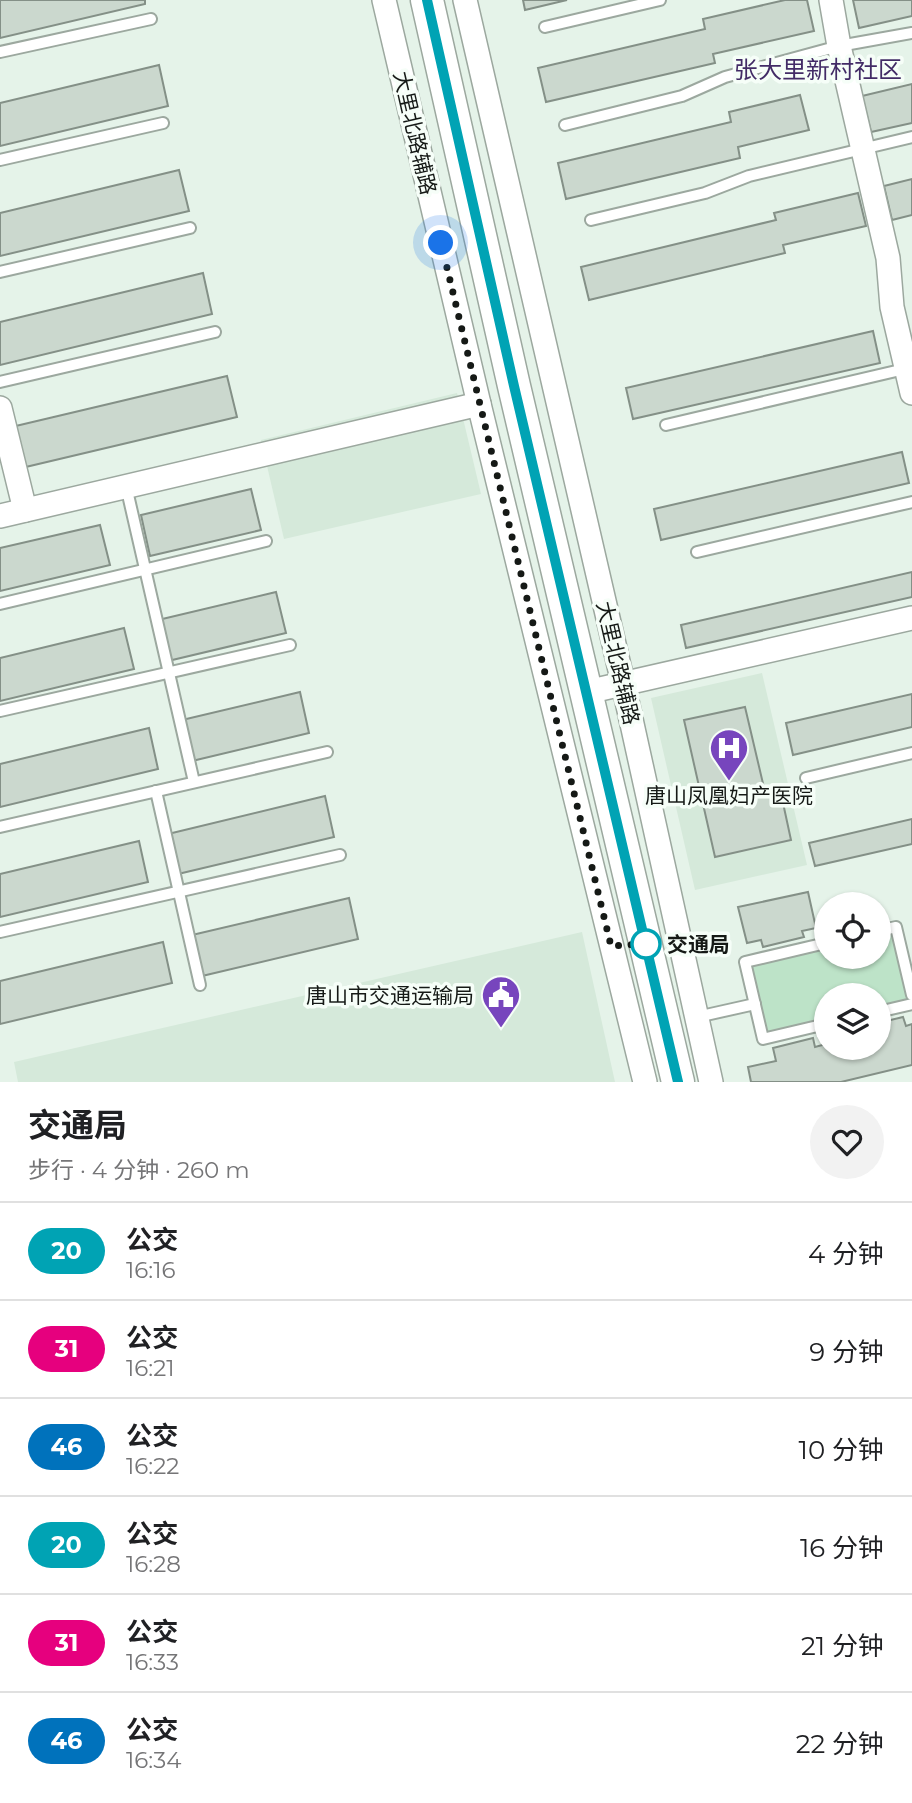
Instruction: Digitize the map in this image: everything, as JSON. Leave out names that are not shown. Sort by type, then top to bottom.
[{"type":"main road","points":[[427,0],[514,386],[678,1082]]},
{"type":"street","name":"大里北路辅路","points":[[384,0],[479,404],[645,1082]]},
{"type":"street","name":"大里北路辅路","points":[[465,0],[623,683],[711,1082]]},
{"type":"street","points":[[831,0],[861,149],[888,258],[892,307],[909,368],[912,393]]},
{"type":"street","points":[[0,516],[479,404]]},
{"type":"street","points":[[0,408],[25,510]]},
{"type":"street","points":[[587,692],[912,618]]},
{"type":"lane","points":[[545,27],[660,0]]},
{"type":"lane","points":[[0,52],[151,19]]},
{"type":"lane","points":[[565,125],[682,96],[725,77],[839,46],[912,33]]},
{"type":"lane","points":[[0,160],[163,123]]},
{"type":"lane","points":[[591,220],[705,193],[749,176],[912,137]]},
{"type":"lane","points":[[0,272],[190,228]]},
{"type":"lane","points":[[0,382],[215,332]]},
{"type":"lane","points":[[666,425],[909,368]]},
{"type":"lane","points":[[126,486],[194,782]]},
{"type":"lane","points":[[697,552],[912,502]]},
{"type":"lane","points":[[0,604],[266,541]]},
{"type":"lane","points":[[0,711],[290,645]]},
{"type":"lane","points":[[0,827],[327,752]]},
{"type":"lane","points":[[806,778],[912,753]]},
{"type":"lane","points":[[156,791],[200,985]]},
{"type":"lane","points":[[0,932],[341,855]]},
{"type":"lane","points":[[891,927],[896,926],[912,995]]},
{"type":"lane","points":[[814,946],[745,962],[763,1039],[814,1027]]},
{"type":"lane","points":[[697,1017],[755,1004]]},
{"type":"lane","points":[[891,1009],[912,1004]]},
{"type":"shaded area","points":[[457,393],[481,494],[284,539],[261,440]]},
{"type":"shaded area","name":"唐山凤凰妇产医院","points":[[762,673],[807,865],[695,890],[651,698]]},
{"type":"shaded area","points":[[582,932],[615,1082],[18,1082],[14,1062]]},
{"type":"green space","points":[[891,932],[909,1001],[891,1005],[891,983],[814,983],[814,1023],[766,1034],[750,965],[814,950],[814,969],[891,969]]},
{"type":"building","points":[[0,0],[145,0],[145,4],[0,38]]},
{"type":"building","points":[[523,0],[567,0],[525,10]]},
{"type":"building","points":[[785,0],[807,0],[814,31],[713,54],[715,63],[546,102],[538,68],[705,29],[703,19]]},
{"type":"building","points":[[853,0],[912,0],[912,16],[859,28]]},
{"type":"building","points":[[159,65],[168,106],[0,146],[0,103]]},
{"type":"building","points":[[912,84],[912,123],[871,132],[862,96]]},
{"type":"building","points":[[800,95],[809,130],[738,147],[740,158],[566,199],[558,163],[731,122],[729,112]]},
{"type":"building","points":[[179,170],[189,211],[0,256],[0,213]]},
{"type":"building","points":[[912,179],[912,215],[892,220],[884,186]]},
{"type":"building","points":[[858,193],[866,226],[783,245],[785,253],[589,300],[581,267],[776,220],[774,213]]},
{"type":"building","points":[[203,273],[212,314],[0,365],[0,322]]},
{"type":"building","points":[[873,331],[880,363],[633,419],[626,388]]},
{"type":"building","points":[[227,376],[237,417],[13,470],[3,429]]},
{"type":"building","points":[[902,452],[909,483],[661,540],[654,509]]},
{"type":"building","points":[[251,489],[261,530],[150,556],[141,515]]},
{"type":"building","points":[[100,525],[110,565],[0,591],[0,548]]},
{"type":"building","points":[[912,572],[912,597],[686,648],[681,625]]},
{"type":"building","points":[[276,592],[286,633],[168,661],[158,620]]},
{"type":"building","points":[[124,628],[134,669],[0,701],[0,658]]},
{"type":"building","points":[[300,692],[309,733],[192,761],[182,720]]},
{"type":"building","points":[[912,694],[912,727],[793,755],[786,723]]},
{"type":"building","points":[[745,707],[765,792],[780,789],[791,840],[715,857],[684,720]]},
{"type":"building","points":[[149,728],[158,769],[0,807],[0,764]]},
{"type":"building","points":[[325,796],[334,837],[178,874],[168,834]]},
{"type":"building","points":[[912,819],[912,844],[815,866],[809,843]]},
{"type":"building","points":[[139,841],[148,882],[0,917],[0,874]]},
{"type":"building","points":[[808,892],[814,928],[802,931],[804,937],[763,947],[761,940],[747,943],[738,907]]},
{"type":"building","points":[[349,898],[358,939],[202,976],[192,935]]},
{"type":"building","points":[[163,942],[172,983],[0,1024],[0,981]]},
{"type":"building","points":[[903,1017],[906,1026],[912,1024],[912,1065],[841,1082],[751,1082],[748,1067],[776,1061],[773,1048],[813,1038],[814,1060],[891,1060],[891,1020]]},
{"type":"bus line","name":"20","points":[[427,0],[514,386],[678,1082]]},
{"type":"place","name":"唐山凤凰妇产医院","points":[[729,782]]},
{"type":"place","name":"交通局","points":[[646,944]]},
{"type":"place","name":"唐山市交通运输局","points":[[501,1029]]},
{"type":"district","name":"张大里新村社区","points":[[818,69]]},
{"type":"route","points":[[441,243],[611,946],[646,944]]}]
